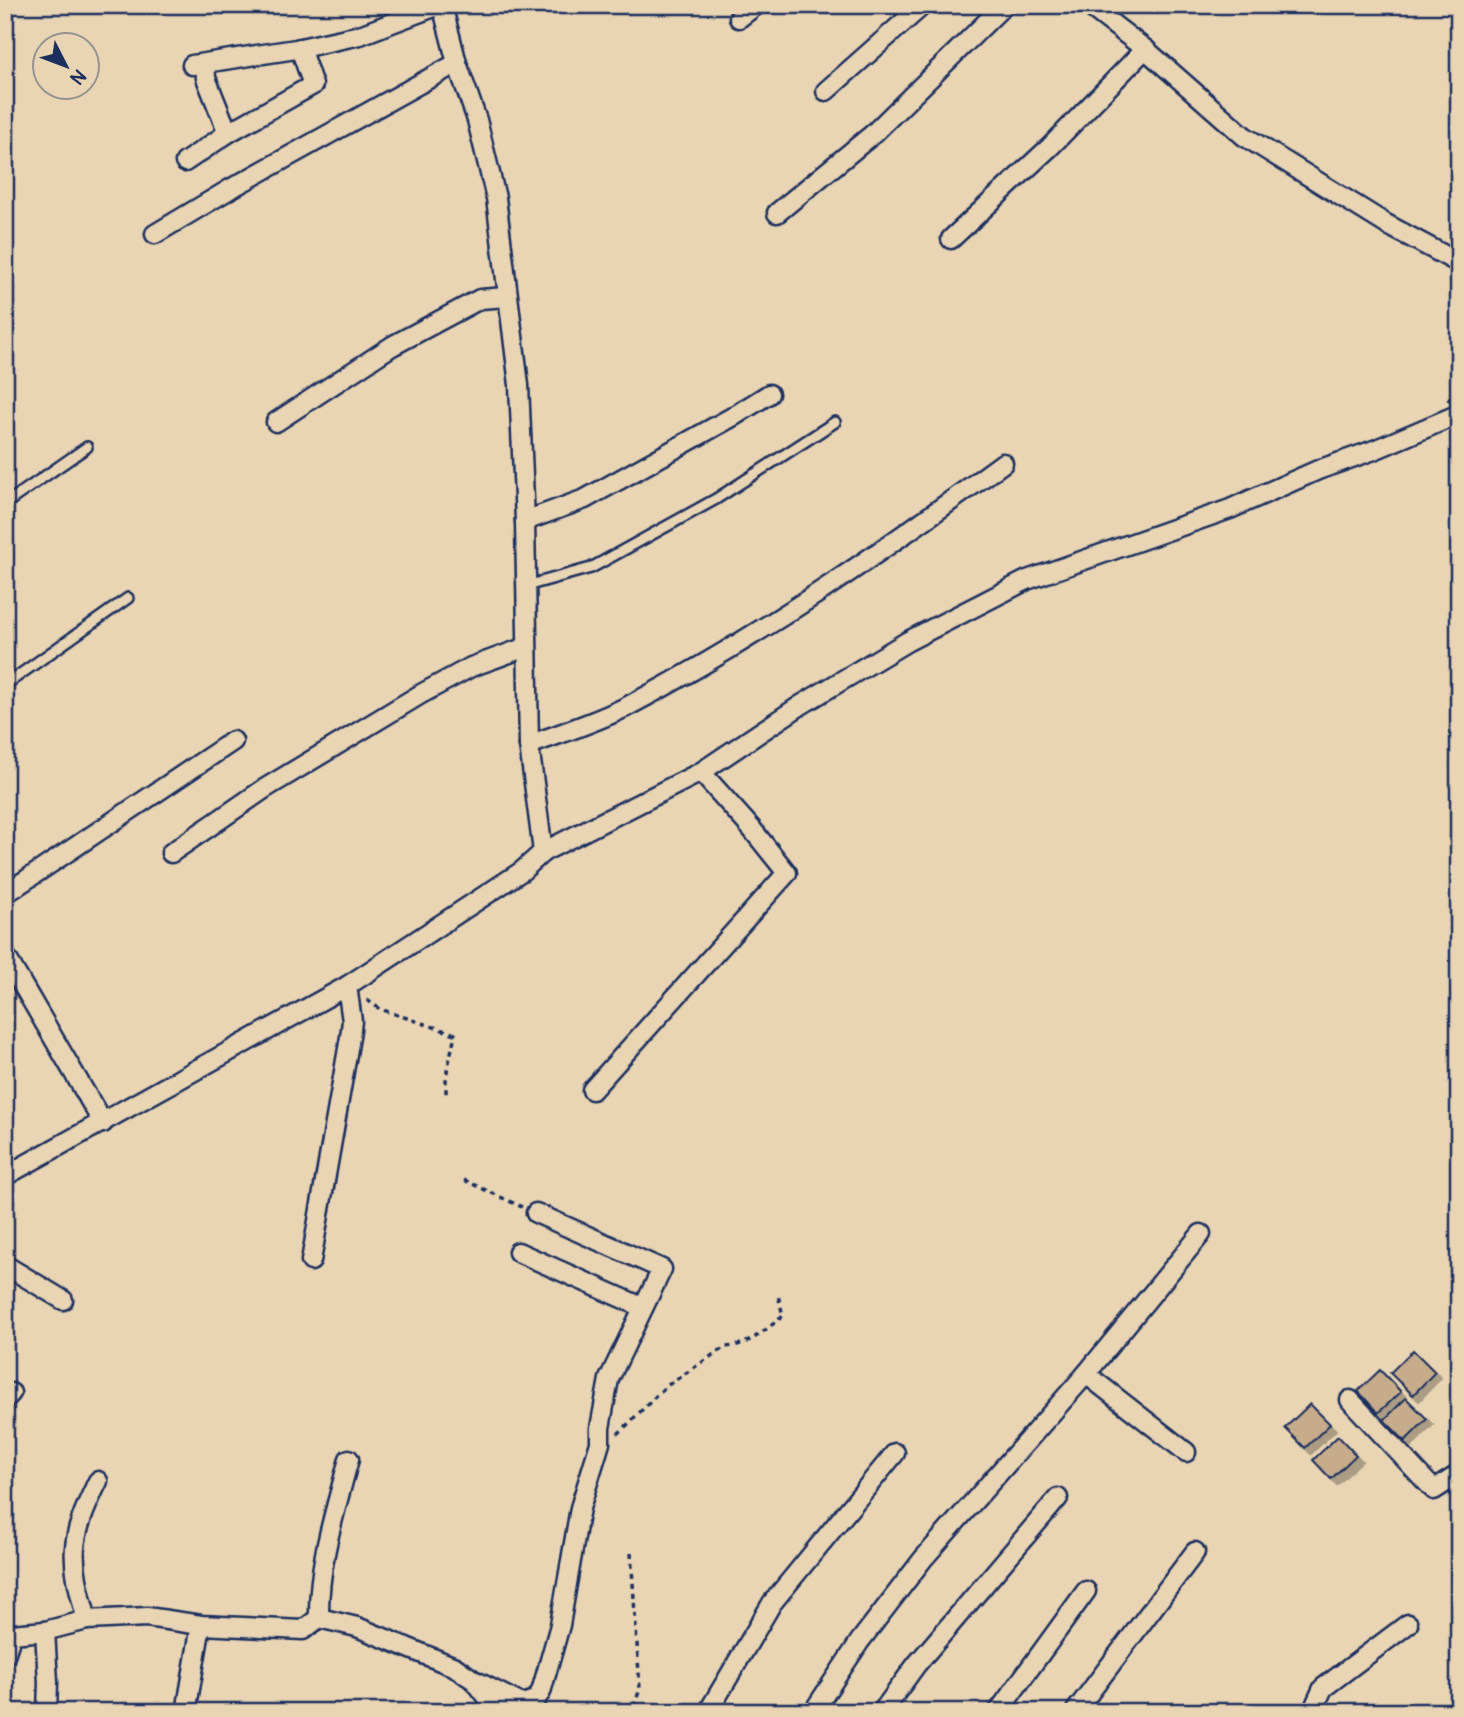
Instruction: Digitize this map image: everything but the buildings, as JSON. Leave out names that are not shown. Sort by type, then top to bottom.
[{"type":"street","points":[[228,133],[199,65],[360,35],[441,5],[477,120],[496,198],[519,385],[525,521],[529,746],[543,852]]},
{"type":"street","points":[[739,18],[756,5]]},
{"type":"street","points":[[826,91],[923,5]]},
{"type":"street","points":[[777,213],[873,134],[1004,5]]},
{"type":"street","points":[[1088,5],[1145,49],[1244,136],[1386,224],[1459,263]]},
{"type":"street","points":[[185,162],[228,133],[313,85],[300,48]]},
{"type":"street","points":[[951,239],[1050,147],[1145,49]]},
{"type":"street","points":[[155,234],[230,189],[457,63]]},
{"type":"street","points":[[276,422],[392,346],[480,299],[507,297]]},
{"type":"street","points":[[525,521],[585,499],[769,394]]},
{"type":"street","points":[[5,1176],[347,986],[522,871],[543,852],[701,772],[801,705],[897,648],[1027,580],[1230,509],[1318,470],[1459,414]]},
{"type":"street","points":[[529,746],[626,707],[777,619],[905,534],[1003,463]]},
{"type":"street","points":[[172,853],[264,789],[421,694],[471,667],[526,647]]},
{"type":"street","points":[[5,894],[233,741]]},
{"type":"street","points":[[592,1090],[787,873],[701,772]]},
{"type":"street","points":[[5,955],[103,1123]]},
{"type":"street","points":[[311,1261],[350,1037],[352,1021],[347,986]]},
{"type":"street","points":[[319,1618],[357,1627],[455,1667],[520,1708],[535,1700],[541,1692],[560,1625],[580,1508],[600,1443],[608,1380],[662,1269],[536,1213]]},
{"type":"street","points":[[813,1712],[860,1641],[923,1559],[1086,1374],[1201,1234]]},
{"type":"street","points":[[518,1252],[642,1307]]},
{"type":"street","points":[[5,1265],[63,1300]]},
{"type":"street","points":[[1086,1374],[1186,1452]]},
{"type":"street","points":[[1350,1400],[1434,1490],[1459,1474]]},
{"type":"street","points":[[708,1712],[772,1603],[895,1453]]},
{"type":"street","points":[[319,1618],[318,1595],[323,1556],[349,1460]]},
{"type":"street","points":[[87,1620],[73,1562],[74,1542],[80,1519],[98,1481]]},
{"type":"street","points":[[883,1712],[916,1665],[1058,1498]]},
{"type":"street","points":[[1075,1712],[1195,1552]]},
{"type":"street","points":[[998,1712],[1086,1591]]},
{"type":"street","points":[[5,1655],[9,1633],[45,1631],[87,1620],[147,1617],[201,1625],[303,1630],[319,1618]]},
{"type":"street","points":[[1312,1712],[1323,1688],[1408,1624]]},
{"type":"street","points":[[186,1712],[201,1625]]},
{"type":"street","points":[[45,1631],[47,1712]]},
{"type":"street","points":[[475,1681],[499,1712]]},
{"type":"lane","points":[[525,586],[591,568],[716,499],[835,422]]},
{"type":"lane","points":[[5,504],[87,447]]},
{"type":"lane","points":[[5,685],[128,598]]},
{"type":"path","points":[[347,986],[380,1009],[435,1025],[455,1034],[446,1076],[446,1097]]},
{"type":"path","points":[[464,1180],[536,1213]]},
{"type":"path","points":[[600,1443],[620,1432],[665,1387],[682,1375],[725,1347],[736,1346],[756,1338],[783,1316],[778,1295]]},
{"type":"path","points":[[631,1553],[640,1689],[632,1712]]}]
